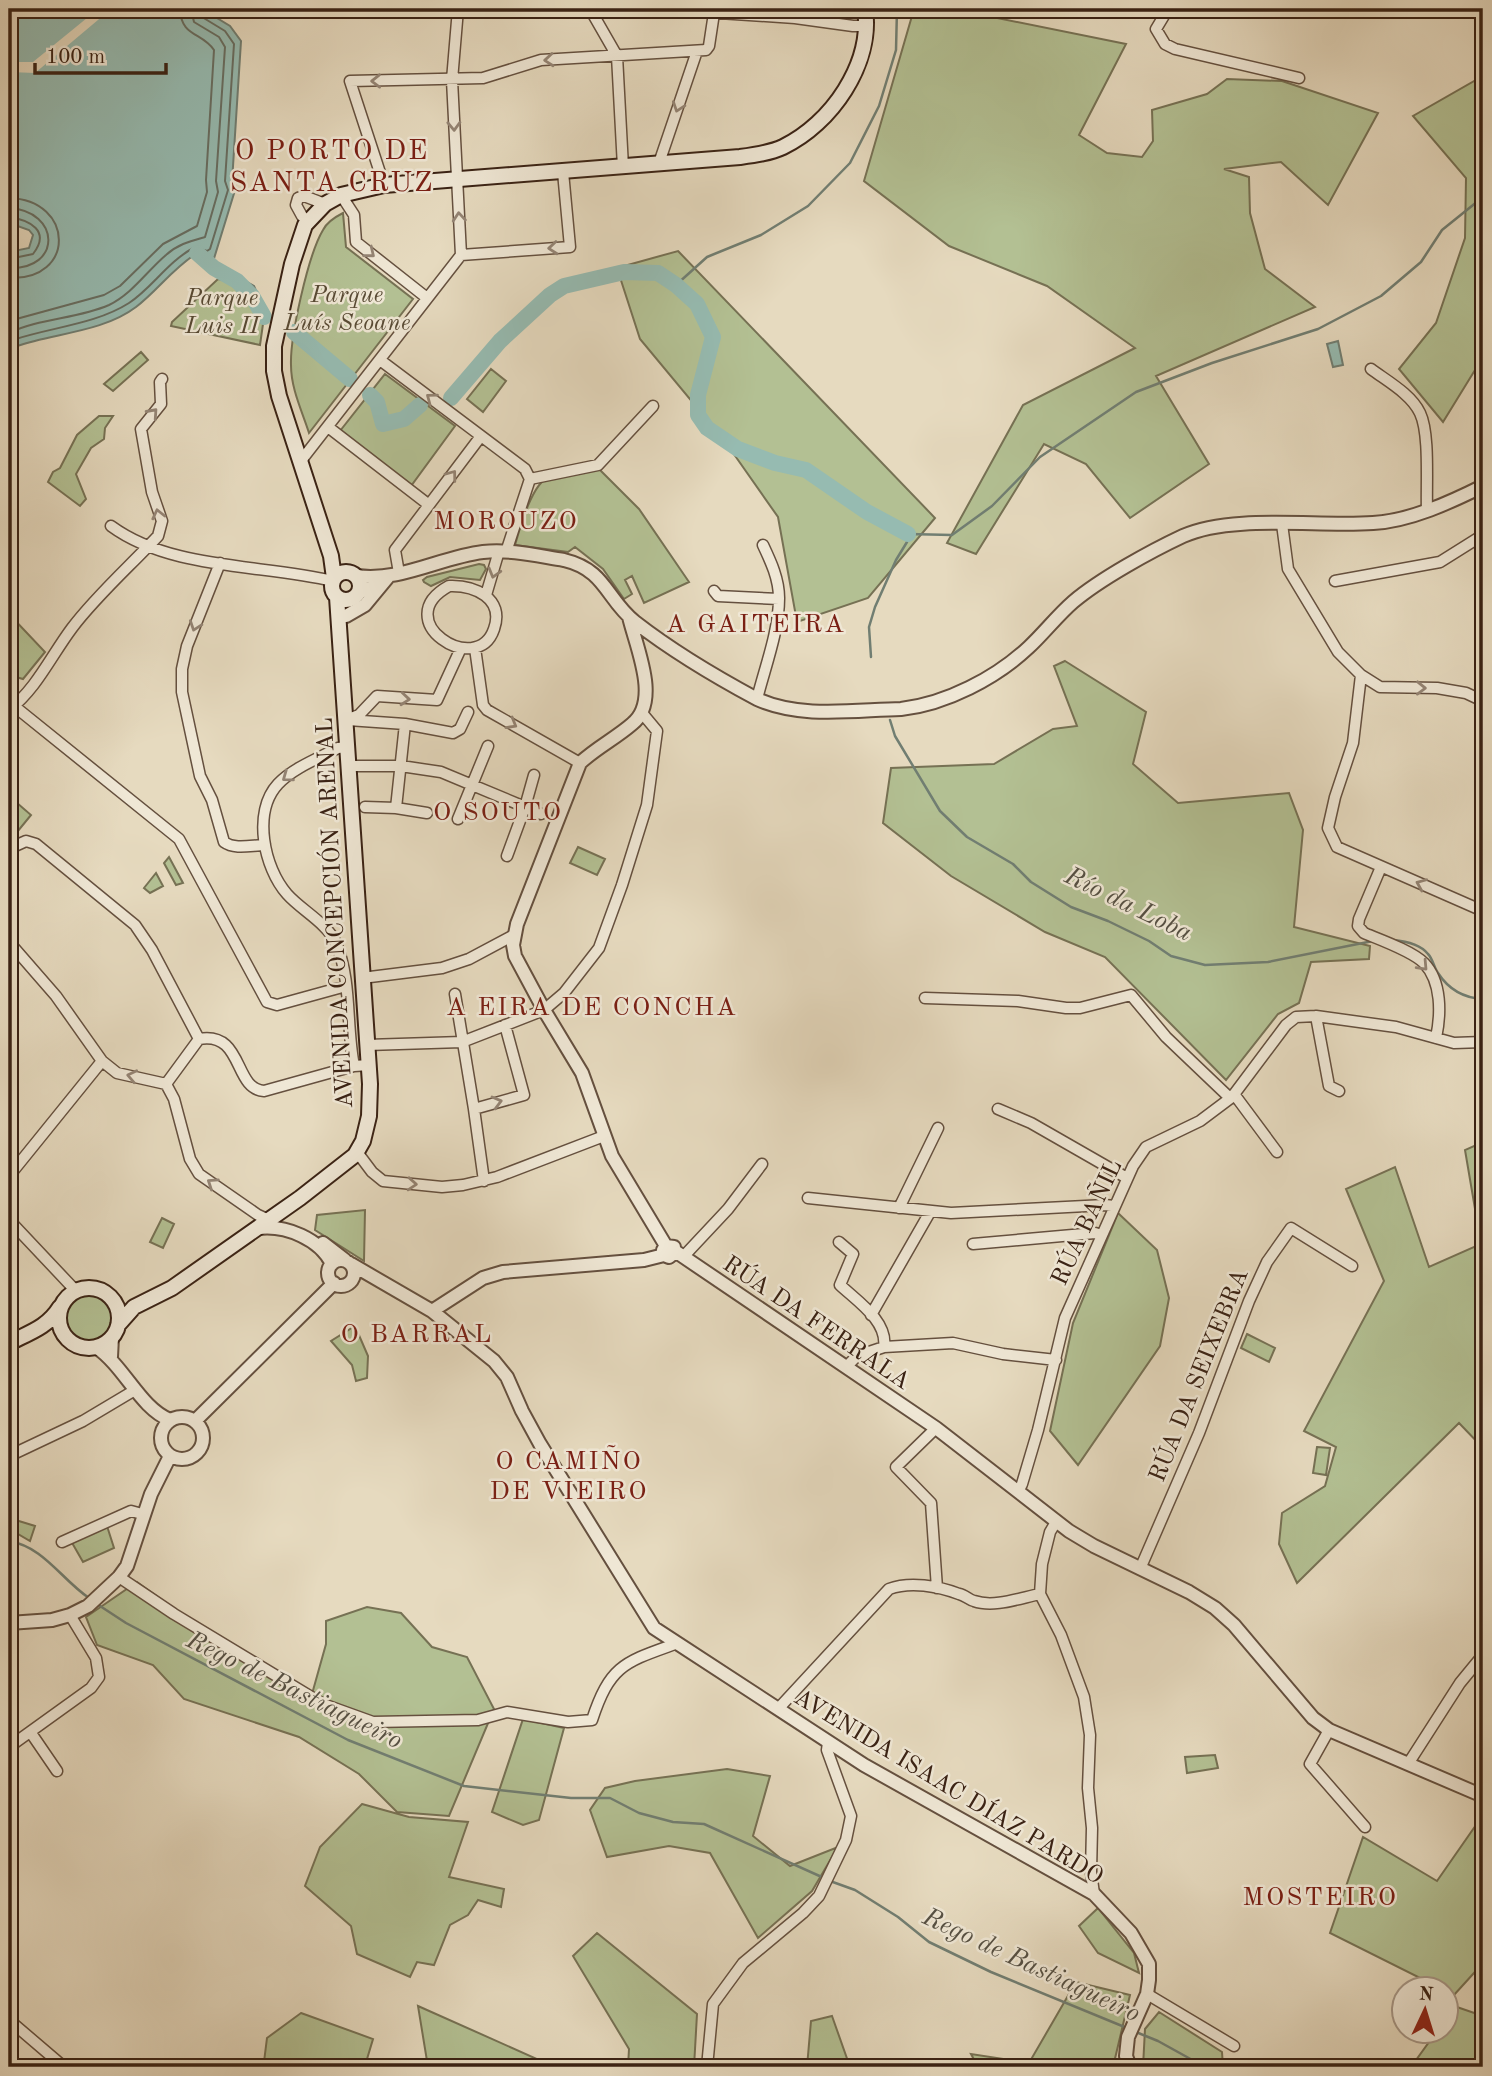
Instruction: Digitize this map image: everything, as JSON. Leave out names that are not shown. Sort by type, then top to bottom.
[{"type":"main road","name":"AVENIDA CONCEPCIÓN ARENAL","points":[[343,622],[360,584],[342,577],[331,558],[279,397],[274,371],[274,346],[292,264],[308,221],[325,204],[341,195],[384,186],[760,155],[780,148],[796,140],[830,111],[848,82],[862,55],[867,26],[865,9]]},
{"type":"main road","name":"AVENIDA CONCEPCIÓN ARENAL","points":[[342,577],[332,590],[337,597],[343,622],[347,747],[367,1045],[361,1065],[369,1116],[363,1141],[357,1152]]},
{"type":"main road","points":[[337,597],[345,600],[357,595]]},
{"type":"main road","points":[[60,1307],[58,1320],[63,1334],[77,1346],[96,1347],[115,1331],[134,1307],[172,1288],[264,1224],[357,1152]]},
{"type":"main road","points":[[12,1341],[44,1327],[67,1297],[75,1290],[86,1287],[99,1289],[114,1301],[118,1308],[115,1331]]},
{"type":"main road","points":[[114,1301],[121,1302],[172,1288]]},
{"type":"main road","points":[[12,1341],[63,1334]]},
{"type":"street","points":[[300,462],[461,255],[452,80],[458,9]]},
{"type":"street","points":[[590,9],[617,56],[623,167]]},
{"type":"street","points":[[658,9],[795,18],[867,26]]},
{"type":"street","points":[[1169,10],[1156,29],[1165,44],[1175,50],[1299,78]]},
{"type":"street","points":[[384,186],[349,81],[483,78],[541,60],[706,50],[714,13]]},
{"type":"street","points":[[659,163],[697,51]]},
{"type":"street","points":[[461,255],[570,247],[563,172]]},
{"type":"street","points":[[341,195],[354,215],[356,242],[427,298]]},
{"type":"street","points":[[308,221],[296,205],[299,198],[304,196],[325,204]]},
{"type":"street","points":[[380,360],[525,469],[530,479],[486,595]]},
{"type":"street","points":[[1371,369],[1412,402],[1419,412],[1425,428],[1427,510]]},
{"type":"street","points":[[162,379],[161,404],[142,429],[152,492],[162,521],[158,536],[72,628],[48,665],[12,708],[180,839],[267,1002],[277,1005],[346,986]]},
{"type":"street","points":[[530,479],[598,465],[653,406]]},
{"type":"street","points":[[328,427],[429,505]]},
{"type":"street","points":[[343,622],[375,596],[391,576],[395,550],[481,436]]},
{"type":"street","points":[[111,526],[148,547],[220,563],[318,577],[391,576],[482,552],[564,559],[586,568],[606,586],[629,617],[757,699],[773,706],[801,711],[901,709],[916,708],[940,700],[998,672],[1028,648],[1074,601],[1094,586],[1181,537],[1214,526],[1375,523],[1427,510],[1481,491]]},
{"type":"street","points":[[1282,524],[1288,569],[1338,652],[1360,675],[1380,687],[1437,688],[1466,693],[1483,701]]},
{"type":"street","points":[[1335,581],[1440,562],[1483,535]]},
{"type":"street","points":[[757,699],[779,598],[773,568],[763,545]]},
{"type":"street","points":[[318,577],[325,571],[331,558]]},
{"type":"street","points":[[220,563],[187,646],[182,669],[182,692],[200,776],[212,800],[224,842],[236,847],[265,845]]},
{"type":"street","points":[[357,595],[391,576]]},
{"type":"street","points":[[449,586],[469,587],[486,595],[496,613],[496,625],[485,642],[475,648],[461,648],[439,639],[430,626],[428,613],[431,600],[449,586]]},
{"type":"street","points":[[714,591],[718,596],[779,598]]},
{"type":"street","points":[[629,617],[647,690],[642,713],[634,724],[594,750],[580,763],[514,935],[513,945],[515,956],[586,1081],[612,1156],[672,1252]]},
{"type":"street","points":[[346,720],[359,715],[377,696],[434,702],[461,648]]},
{"type":"street","points":[[475,648],[483,705],[487,710],[580,763]]},
{"type":"street","points":[[1360,675],[1353,743],[1328,828],[1337,847],[1483,911]]},
{"type":"street","points":[[346,720],[405,724],[457,732],[468,712]]},
{"type":"street","points":[[367,1045],[462,1042],[544,1010],[564,993],[599,948],[647,805],[657,731],[642,713]]},
{"type":"street","points":[[396,808],[405,724]]},
{"type":"street","points":[[458,819],[488,746]]},
{"type":"street","points":[[166,1084],[198,1039],[206,1038],[230,1048],[250,1085],[256,1090],[264,1091],[361,1065],[335,941],[286,893],[276,879],[265,845],[265,810],[273,790],[281,781],[307,764],[338,748],[347,747]]},
{"type":"street","points":[[349,766],[401,766],[441,772],[541,814]]},
{"type":"street","points":[[507,856],[534,775]]},
{"type":"street","points":[[365,807],[427,813]]},
{"type":"street","points":[[9,854],[15,846],[26,841],[36,844],[135,925],[152,950],[198,1039]]},
{"type":"street","points":[[1381,867],[1358,926],[1364,933],[1424,962],[1434,979],[1439,999],[1436,1038]]},
{"type":"street","points":[[362,978],[442,968],[469,959],[514,935]]},
{"type":"street","points":[[9,942],[55,996],[102,1061],[117,1073],[166,1084],[174,1099],[190,1159],[199,1174],[258,1215],[264,1224],[291,1231],[354,1270],[353,1278],[347,1284],[334,1283],[195,1421]]},
{"type":"street","points":[[455,994],[484,1181]]},
{"type":"street","points":[[925,998],[1018,1001],[1080,1008],[1132,995],[1166,1037],[1232,1096],[1277,1152]]},
{"type":"street","points":[[1316,1016],[1329,1086],[1339,1091]]},
{"type":"street","name":"RÚA BAÑIL","points":[[1018,1492],[1032,1452],[1065,1318],[1127,1178],[1146,1147],[1200,1121],[1232,1096],[1286,1025],[1296,1017],[1316,1016],[1396,1027],[1454,1043],[1483,1042]]},
{"type":"street","points":[[474,1109],[524,1095],[505,1025]]},
{"type":"street","points":[[9,1176],[102,1061]]},
{"type":"street","points":[[998,1109],[1031,1123],[1127,1178]]},
{"type":"street","points":[[899,1208],[938,1128]]},
{"type":"street","points":[[357,1152],[372,1172],[390,1183],[442,1186],[484,1181],[604,1136]]},
{"type":"street","points":[[432,1311],[483,1278],[503,1272],[644,1260],[672,1252],[727,1209],[762,1164]]},
{"type":"street","points":[[808,1198],[951,1213],[1114,1206]]},
{"type":"street","points":[[288,1206],[289,1221],[342,1263]]},
{"type":"street","points":[[871,1315],[930,1212]]},
{"type":"street","points":[[9,1220],[75,1290]]},
{"type":"street","name":"RÚA DA SEIXEBRA","points":[[1140,1569],[1199,1433],[1249,1301],[1267,1262],[1292,1228],[1352,1266]]},
{"type":"street","points":[[973,1244],[1095,1233],[1101,1235]]},
{"type":"street","points":[[839,1242],[852,1254],[840,1285],[881,1326],[886,1338],[884,1347]]},
{"type":"street","name":"RÚA DA FERRALA","points":[[672,1252],[936,1427],[1056,1522],[1094,1546],[1189,1592],[1214,1608],[1234,1625],[1313,1718],[1329,1730],[1483,1797]]},
{"type":"street","points":[[334,1283],[329,1276],[342,1263]]},
{"type":"street","name":"AVENIDA ISAAC DÍAZ PARDO","points":[[342,1263],[432,1311],[494,1361],[507,1377],[540,1444],[654,1628],[828,1743],[1094,1894],[1131,1933],[1149,1964],[1147,1994],[1128,2037],[1126,2056],[1130,2067]]},
{"type":"street","points":[[353,1278],[370,1276]]},
{"type":"street","points":[[111,1357],[115,1331]]},
{"type":"street","points":[[846,1367],[856,1356],[884,1347],[953,1343],[1056,1360]]},
{"type":"street","points":[[96,1347],[111,1357],[135,1390],[164,1422],[161,1444],[170,1456],[176,1459],[189,1458],[200,1451],[204,1438],[195,1421],[183,1417],[164,1422]]},
{"type":"street","points":[[9,1456],[83,1421],[135,1390]]},
{"type":"street","points":[[936,1427],[896,1467],[931,1503],[937,1588]]},
{"type":"street","points":[[9,1623],[52,1620],[69,1615],[88,1606],[119,1577],[127,1566],[142,1514],[170,1456]]},
{"type":"street","points":[[62,1542],[131,1511],[142,1514]]},
{"type":"street","points":[[1056,1522],[1050,1532],[1042,1564],[1040,1594],[1061,1635],[1084,1697],[1090,1735],[1088,1788],[1094,1894]]},
{"type":"street","points":[[119,1577],[174,1615],[323,1704],[373,1722],[478,1720],[507,1712],[568,1722],[592,1720],[615,1671],[632,1660],[675,1644]]},
{"type":"street","points":[[778,1709],[889,1589],[901,1584],[937,1588],[961,1594],[975,1602],[1000,1602],[1040,1594]]},
{"type":"street","points":[[9,1747],[91,1688],[99,1677],[96,1658],[69,1615]]},
{"type":"street","points":[[1408,1764],[1460,1683],[1483,1655]]},
{"type":"street","points":[[1329,1730],[1310,1764],[1365,1827]]},
{"type":"street","points":[[32,1733],[57,1771]]},
{"type":"street","points":[[708,2067],[713,2004],[743,1963],[803,1913],[818,1896],[846,1840],[851,1816],[827,1750],[828,1743]]},
{"type":"street","points":[[1147,1994],[1234,2046]]},
{"type":"street","points":[[9,2020],[64,2067]]},
{"type":"green space","points":[[914,9],[953,9],[1126,44],[1079,135],[1107,153],[1142,157],[1153,141],[1152,110],[1207,94],[1227,79],[1282,81],[1378,113],[1328,205],[1281,162],[1224,169],[1249,177],[1250,213],[1265,269],[1315,307],[1156,376],[1209,464],[1130,518],[1086,464],[1044,444],[976,554],[947,543],[1023,405],[1135,348],[1047,286],[949,246],[864,181]]},
{"type":"green space","points":[[1483,76],[1483,357],[1443,422],[1399,369],[1436,323],[1465,238],[1466,178],[1413,116]]},
{"type":"green space","name":"Parque Luís Seoane","points":[[343,213],[346,247],[413,299],[309,433],[293,383],[293,336],[306,276],[317,242],[327,225]]},
{"type":"green space","points":[[678,251],[935,518],[868,598],[797,622],[778,517],[724,440],[640,339],[617,268]]},
{"type":"green space","name":"Parque Luis II","points":[[218,279],[229,280],[264,317],[260,345],[171,326],[172,322]]},
{"type":"green space","points":[[141,352],[148,360],[113,391],[104,384]]},
{"type":"green space","points":[[491,369],[506,381],[483,412],[467,399]]},
{"type":"green space","points":[[385,374],[455,426],[411,486],[340,431]]},
{"type":"green space","points":[[99,416],[113,416],[105,428],[104,439],[91,448],[76,474],[86,499],[80,506],[48,482],[53,472],[60,468],[77,435]]},
{"type":"green space","points":[[598,468],[639,509],[689,582],[644,603],[632,576],[625,580],[632,594],[624,599],[603,569],[575,547],[568,552],[515,545],[532,497],[543,481],[560,473]]},
{"type":"green space","points":[[479,564],[486,569],[480,580],[450,577],[431,586],[423,580],[427,577]]},
{"type":"green space","points":[[9,614],[45,652],[23,679],[9,675]]},
{"type":"green space","points":[[1065,661],[1146,712],[1133,764],[1178,803],[1289,793],[1303,830],[1294,927],[1370,946],[1369,959],[1311,962],[1299,1003],[1278,1014],[1226,1080],[1105,957],[1045,932],[951,876],[883,823],[891,768],[994,764],[1053,729],[1077,726],[1054,666]]},
{"type":"green space","points":[[9,796],[31,815],[9,842]]},
{"type":"green space","points":[[578,847],[605,859],[597,875],[570,863]]},
{"type":"green space","points":[[169,857],[183,883],[176,885],[164,863]]},
{"type":"green space","points":[[156,873],[163,886],[150,893],[144,888]]},
{"type":"green space","points":[[1483,1142],[1483,1448],[1459,1423],[1297,1583],[1279,1544],[1282,1513],[1325,1486],[1336,1447],[1304,1431],[1384,1281],[1346,1189],[1395,1167],[1429,1267],[1481,1244],[1465,1150]]},
{"type":"green space","points":[[365,1210],[364,1261],[315,1230],[317,1215]]},
{"type":"green space","points":[[1118,1213],[1157,1250],[1169,1298],[1160,1346],[1078,1465],[1050,1431],[1073,1323]]},
{"type":"green space","points":[[162,1218],[174,1224],[163,1248],[150,1242]]},
{"type":"green space","points":[[89,1292],[107,1299],[114,1317],[107,1335],[89,1342],[71,1335],[64,1317],[71,1299]]},
{"type":"green space","points":[[355,1326],[368,1356],[367,1378],[356,1381],[352,1365],[331,1341]]},
{"type":"green space","points":[[1247,1334],[1275,1348],[1269,1362],[1241,1348]]},
{"type":"green space","points":[[1317,1447],[1330,1448],[1326,1475],[1313,1473]]},
{"type":"green space","points":[[9,1518],[35,1526],[30,1541],[9,1531]]},
{"type":"green space","points":[[107,1526],[114,1548],[83,1562],[71,1541]]},
{"type":"green space","points":[[137,1582],[208,1633],[312,1694],[326,1644],[326,1621],[367,1607],[401,1613],[432,1647],[467,1657],[494,1709],[449,1816],[397,1812],[359,1774],[299,1737],[184,1699],[153,1665],[97,1645],[86,1617]]},
{"type":"green space","points":[[523,1719],[564,1728],[539,1820],[523,1825],[492,1812]]},
{"type":"green space","points":[[1215,1755],[1218,1768],[1187,1773],[1185,1757]]},
{"type":"green space","points":[[727,1769],[770,1776],[753,1836],[790,1866],[838,1847],[812,1891],[758,1938],[710,1853],[669,1846],[607,1857],[590,1810],[605,1788],[635,1781]]},
{"type":"green space","points":[[362,1804],[409,1817],[468,1822],[449,1877],[504,1889],[501,1907],[478,1900],[468,1915],[450,1925],[434,1965],[417,1962],[410,1977],[357,1954],[351,1926],[305,1886],[320,1847]]},
{"type":"green space","points":[[1483,1815],[1483,1963],[1460,1988],[1460,1974],[1412,1974],[1330,1933],[1363,1837],[1437,1881]]},
{"type":"green space","points":[[1098,1908],[1134,1953],[1139,1973],[1098,1953],[1079,1926]]},
{"type":"green space","points":[[597,1933],[697,2014],[694,2067],[628,2067],[629,2049],[573,1956]]},
{"type":"green space","points":[[1076,1982],[1130,1995],[1113,2067],[978,2067],[971,2054],[1029,2063]]},
{"type":"green space","points":[[418,2006],[537,2059],[547,2067],[428,2067]]},
{"type":"green space","points":[[1460,2008],[1483,2016],[1483,2067],[1411,2067],[1428,2044],[1460,2044]]},
{"type":"green space","points":[[1159,2012],[1222,2052],[1223,2067],[1143,2067],[1145,2029]]},
{"type":"green space","points":[[301,2013],[373,2039],[367,2059],[350,2067],[261,2067],[267,2038]]},
{"type":"green space","points":[[832,2016],[850,2067],[807,2067],[811,2021]]},
{"type":"water","points":[[9,9],[202,9],[230,26],[241,41],[232,182],[236,187],[212,265],[197,253],[136,307],[123,315],[94,327],[17,346],[9,364],[9,252],[29,248],[33,235],[29,230],[9,223]]},
{"type":"water","points":[[234,275],[254,286],[265,311],[264,317],[229,280]]},
{"type":"water","points":[[1338,341],[1343,365],[1333,367],[1327,344]]},
{"type":"pier","points":[[98,9],[111,9],[35,73],[10,72],[13,62],[33,62]]},
{"type":"waterway","points":[[676,285],[707,257],[761,235],[808,206],[850,163],[879,106],[896,50],[897,9]]},
{"type":"waterway","points":[[871,657],[869,627],[875,607],[907,542],[908,534],[952,535],[992,506],[1040,457],[1136,392],[1212,363],[1318,329],[1381,296],[1421,262],[1442,230],[1483,197]]},
{"type":"waterway","name":"Río da Loba","points":[[197,253],[214,268],[237,281],[252,296],[264,317]]},
{"type":"waterway","name":"Río da Loba","points":[[451,398],[500,341],[550,295],[564,286],[624,272],[658,273],[697,304],[713,337],[698,395],[698,415],[707,428],[738,449],[775,463],[806,470],[867,512],[908,534]]},
{"type":"waterway","name":"Río da Loba","points":[[294,332],[350,379]]},
{"type":"waterway","name":"Río da Loba","points":[[370,395],[377,402],[383,424],[404,419],[420,405]]},
{"type":"waterway","name":"Río da Loba","points":[[890,720],[895,736],[940,811],[967,837],[1013,864],[1031,882],[1071,907],[1149,941],[1171,956],[1205,965],[1268,962],[1373,941]]},
{"type":"waterway","name":"Río da Loba","points":[[1393,940],[1417,945],[1430,956],[1447,984],[1463,995],[1483,999]]},
{"type":"waterway","name":"Rego de Bastiagueiro","points":[[9,1541],[21,1544],[42,1557],[89,1598]]},
{"type":"waterway","name":"Rego de Bastiagueiro","points":[[97,1604],[126,1623],[348,1740],[464,1786],[571,1798],[610,1798],[639,1813],[673,1822],[704,1824],[824,1878]]},
{"type":"waterway","name":"Rego de Bastiagueiro","points":[[830,1881],[855,1890],[898,1917],[929,1942],[991,1972],[1127,2028]]},
{"type":"waterway","name":"Rego de Bastiagueiro","points":[[1136,2032],[1205,2067]]},
{"type":"district","name":"O PORTO DE SANTA CRUZ","points":[[332,165]]},
{"type":"district","name":"MOROUZO","points":[[506,520]]},
{"type":"district","name":"A GAITEIRA","points":[[756,623]]},
{"type":"district","name":"O SOUTO","points":[[498,811]]},
{"type":"district","name":"A EIRA DE CONCHA","points":[[592,1006]]},
{"type":"district","name":"O BARRAL","points":[[417,1333]]},
{"type":"district","name":"O CAMIÑO DE VIEIRO","points":[[569,1475]]},
{"type":"district","name":"MOSTEIRO","points":[[1320,1896]]}]
